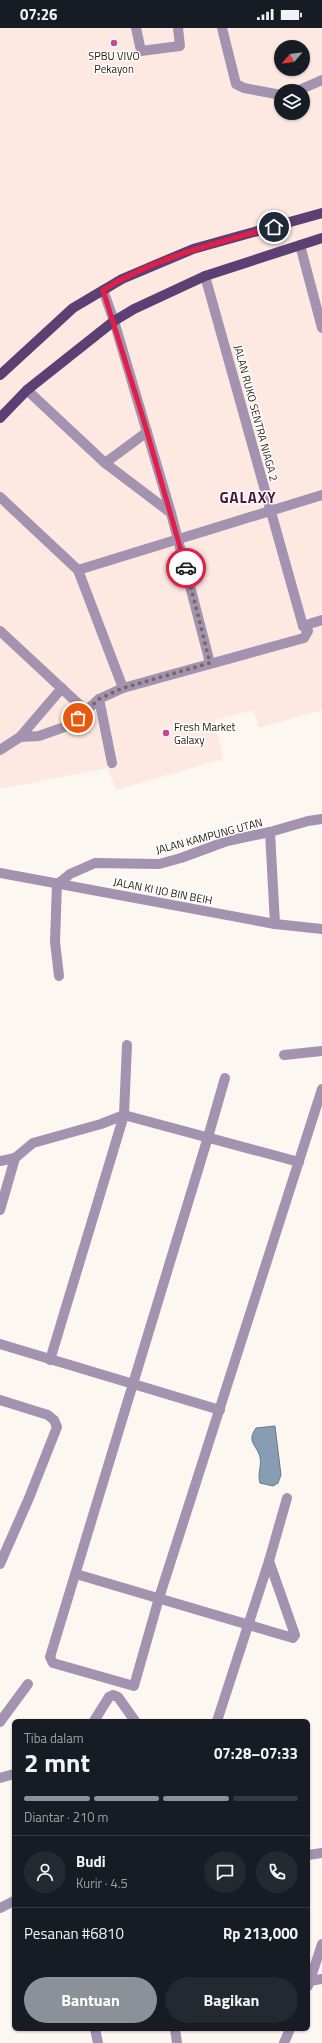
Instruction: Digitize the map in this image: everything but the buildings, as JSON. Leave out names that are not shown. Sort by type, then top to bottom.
[{"type":"main road","points":[[1,371],[73,308],[122,278],[193,250],[322,213]]},
{"type":"main road","points":[[0,418],[27,390],[114,321],[134,308],[205,276],[322,238]]},
{"type":"street","points":[[136,28],[141,52],[180,46],[178,28]]},
{"type":"street","points":[[222,28],[236,84],[244,88],[274,94]]},
{"type":"street","points":[[310,85],[322,80]]},
{"type":"street","points":[[300,245],[322,328]]},
{"type":"street","name":"JALAN RUKO SENTRA NIAGA 2","points":[[205,276],[303,626]]},
{"type":"street","points":[[103,290],[114,321],[171,513],[210,663]]},
{"type":"street","points":[[27,390],[105,463],[171,513]]},
{"type":"street","points":[[105,463],[147,432]]},
{"type":"street","points":[[78,570],[322,495]]},
{"type":"street","points":[[0,497],[78,570],[123,688]]},
{"type":"street","points":[[20,737],[39,736],[70,725],[99,699],[123,688],[304,638],[308,631],[303,626],[322,620]]},
{"type":"street","points":[[0,631],[85,710]]},
{"type":"street","points":[[0,750],[20,737],[62,688]]},
{"type":"street","points":[[99,699],[112,763]]},
{"type":"street","name":"JALAN KAMPUNG UTAN","points":[[58,883],[70,874],[95,863],[159,864],[181,858],[227,841],[270,832],[308,820],[322,819]]},
{"type":"street","points":[[270,832],[275,924]]},
{"type":"street","name":"JALAN KI IJO BIN BEIH","points":[[0,872],[275,924],[322,929]]},
{"type":"street","points":[[58,883],[56,942],[59,976]]},
{"type":"street","points":[[50,1360],[124,1115],[127,1044]]},
{"type":"street","points":[[284,1055],[322,1051]]},
{"type":"street","points":[[224,1078],[208,1137],[50,1657],[53,1663],[134,1686],[159,1598],[322,1089]]},
{"type":"street","points":[[0,1161],[15,1158],[33,1143],[101,1124],[124,1115],[299,1162]]},
{"type":"street","points":[[0,1210],[15,1158]]},
{"type":"street","points":[[0,1344],[220,1410]]},
{"type":"street","points":[[0,1400],[48,1415],[54,1420],[57,1427],[0,1564]]},
{"type":"street","points":[[218,1719],[249,1624],[286,1498]]},
{"type":"street","points":[[76,1574],[249,1624],[292,1638],[295,1636],[268,1562]]},
{"type":"street","points":[[0,1722],[28,1684]]},
{"type":"street","points":[[95,1719],[109,1697],[114,1695],[118,1697],[134,1719]]},
{"type":"street","points":[[0,1778],[12,1775]]},
{"type":"street","points":[[310,1856],[322,1853]]},
{"type":"street","points":[[0,1908],[12,1902]]},
{"type":"street","points":[[310,1981],[322,1944]]},
{"type":"street","points":[[310,1984],[322,1979]]},
{"type":"street","points":[[95,2031],[98,2043]]},
{"type":"street","points":[[175,2031],[177,2043]]},
{"type":"street","points":[[284,2043],[289,2031]]},
{"type":"shaded area","points":[[0,28],[322,28],[322,710],[259,728],[253,710],[215,720],[223,759],[116,790],[108,768],[0,789]]},
{"type":"water","points":[[275,1426],[281,1475],[278,1483],[273,1486],[260,1483],[260,1457],[253,1443],[252,1437],[256,1428]]},
{"type":"way so far","points":[[78,718],[85,710],[99,699],[123,688],[210,663],[186,568]]},
{"type":"place","name":"SPBU VIVO Pekayon","points":[[114,43]]},
{"type":"place","name":"Fresh Market Galaxy","points":[[166,733]]},
{"type":"district","name":"GALAXY","points":[[248,497]]},
{"type":"route","points":[[186,568],[143,418],[114,321],[103,290],[122,278],[193,250],[274,227]]}]
